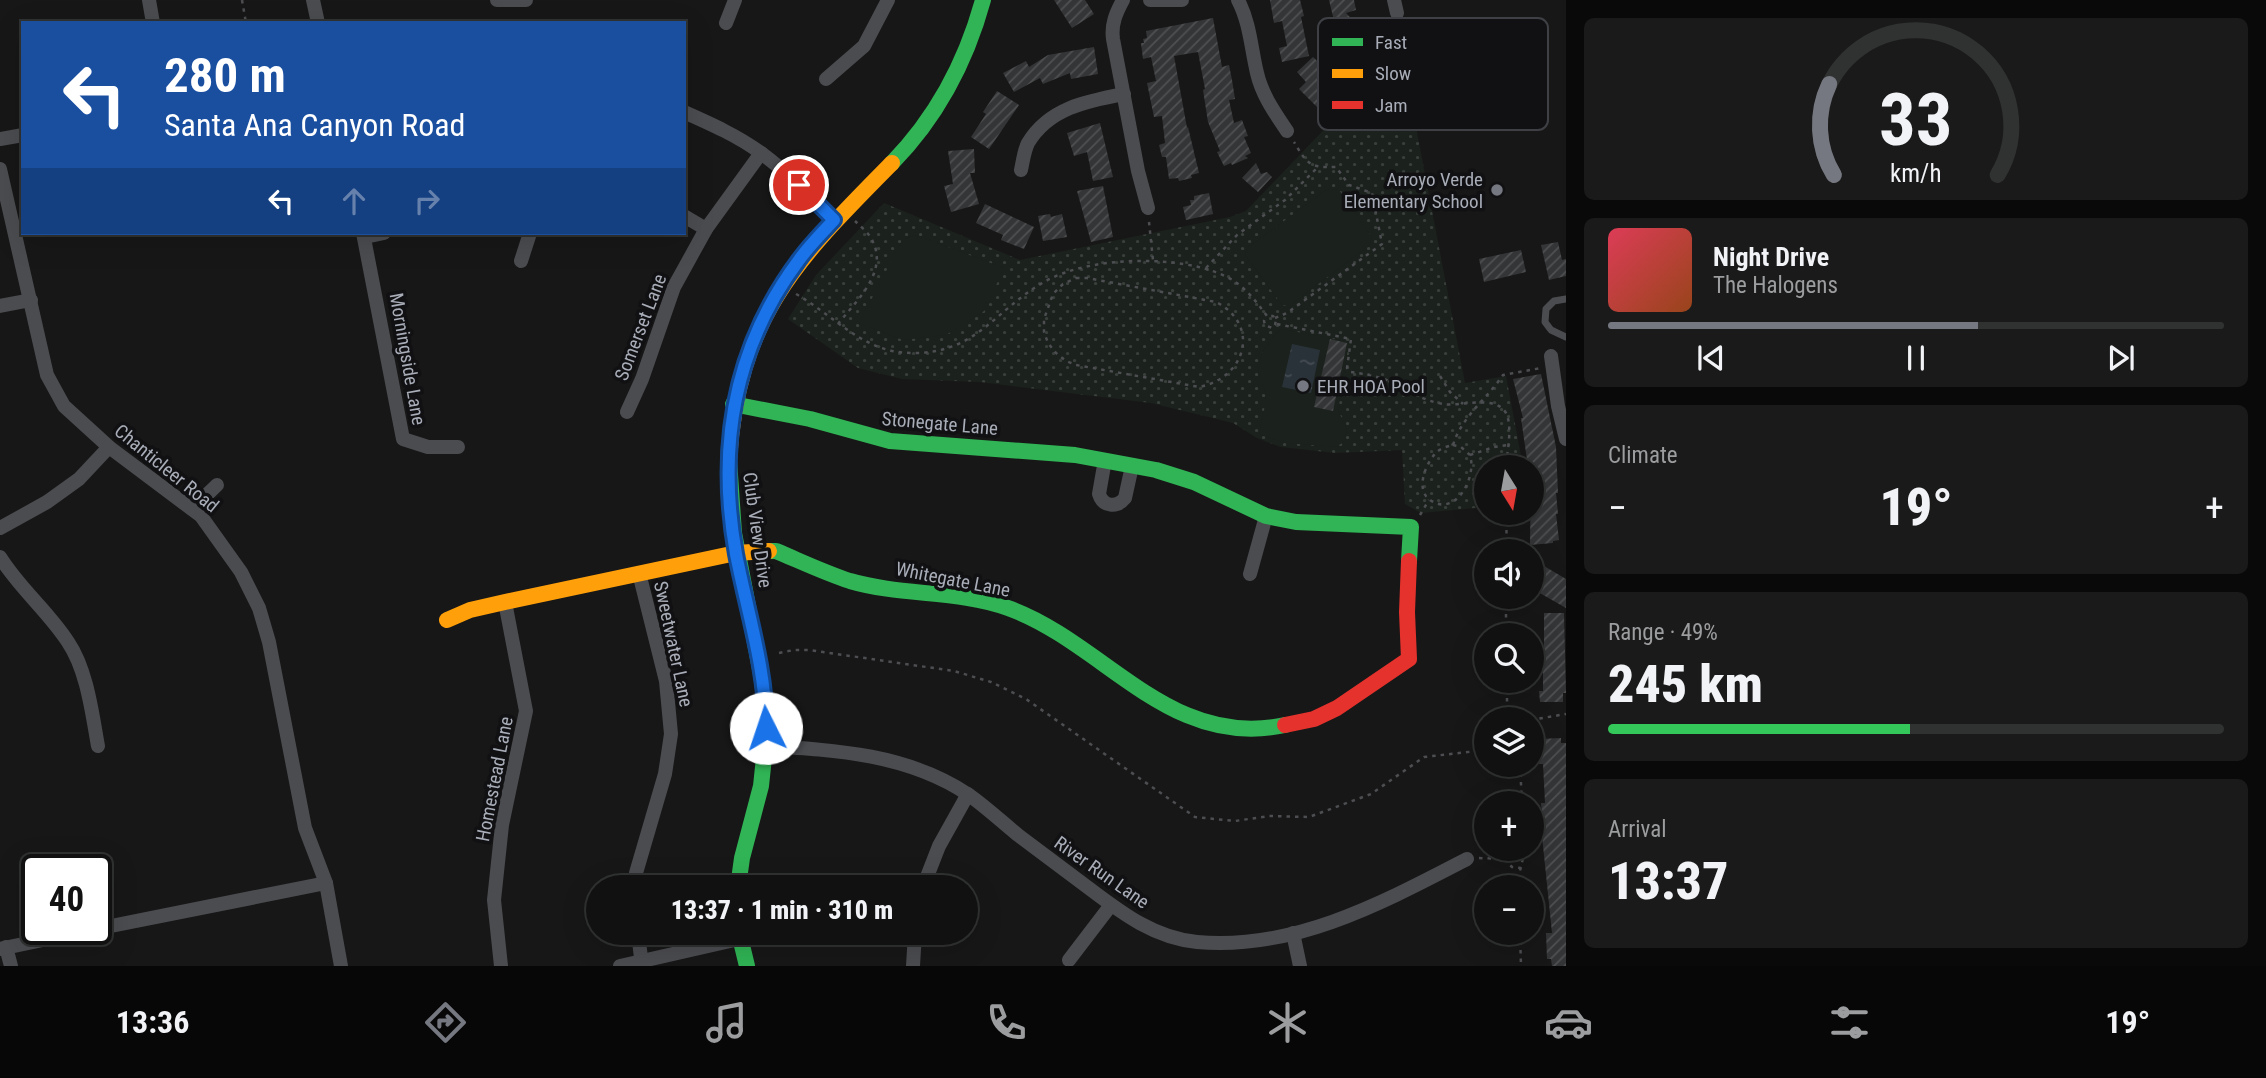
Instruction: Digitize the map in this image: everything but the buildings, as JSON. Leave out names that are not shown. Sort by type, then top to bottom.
[{"type":"street","points":[[149,0],[153,21]]},
{"type":"street","points":[[313,0],[317,21]]},
{"type":"street","points":[[497,0],[526,0]]},
{"type":"street","points":[[726,23],[735,0]]},
{"type":"street","points":[[826,79],[864,46],[888,0]]},
{"type":"street","name":"Club View Drive","points":[[740,875],[744,845],[756,810],[766,746],[766,710],[736,553],[727,476],[733,404],[749,352],[766,312],[799,260],[839,214],[916,136],[952,84],[965,56],[983,0]]},
{"type":"street","points":[[1123,0],[1112,29],[1147,208]]},
{"type":"street","points":[[1150,0],[1182,0]]},
{"type":"street","points":[[1238,0],[1246,20],[1257,75],[1266,98],[1287,131]]},
{"type":"street","points":[[1021,170],[1027,145],[1050,118],[1072,106],[1124,94]]},
{"type":"street","points":[[686,113],[723,130],[761,153],[839,214]]},
{"type":"street","points":[[0,139],[21,135]]},
{"type":"street","name":"Somerset Lane","points":[[626,412],[642,379],[674,287],[706,229],[761,153]]},
{"type":"street","name":"Chanticleer Road","points":[[0,169],[47,375],[64,405],[109,447],[201,516],[241,572],[259,608],[269,642],[305,828],[326,883],[341,966]]},
{"type":"street","points":[[686,216],[706,229]]},
{"type":"street","name":"Morningside Lane","points":[[364,235],[403,439],[428,447],[458,447]]},
{"type":"street","points":[[521,261],[529,235]]},
{"type":"street","points":[[0,306],[31,300]]},
{"type":"street","points":[[1552,361],[1558,406],[1565,429]]},
{"type":"street","name":"Stonegate Lane","points":[[733,404],[810,419],[858,435],[890,441],[1075,455],[1156,470],[1194,482],[1266,516],[1296,522],[1411,527]]},
{"type":"street","points":[[0,528],[47,502],[79,480],[109,447]]},
{"type":"street","points":[[1105,460],[1099,494],[1109,505],[1116,505],[1125,498],[1132,466]]},
{"type":"street","points":[[192,509],[217,485]]},
{"type":"street","points":[[1250,575],[1266,516]]},
{"type":"street","name":"Whitegate Lane","points":[[447,620],[470,610],[505,601],[736,553],[776,551],[851,581],[1008,608],[1060,634],[1187,717],[1237,728],[1267,730],[1291,726],[1337,709],[1409,659],[1407,612],[1411,527]]},
{"type":"street","points":[[0,557],[23,591],[53,621],[70,644],[81,671],[98,746]]},
{"type":"street","name":"Sweetwater Lane","points":[[636,875],[665,774],[671,734],[666,681],[639,573]]},
{"type":"street","name":"Homestead Lane","points":[[501,966],[495,888],[502,825],[526,711],[505,601]]},
{"type":"street","name":"River Run Lane","points":[[766,746],[870,755],[901,763],[968,794],[1131,920],[1171,937],[1196,942],[1226,943],[1293,933],[1332,922],[1364,910],[1467,859]]},
{"type":"street","points":[[928,875],[939,846],[968,794]]},
{"type":"street","points":[[112,926],[326,883]]},
{"type":"street","points":[[1069,960],[1111,905]]},
{"type":"street","points":[[1293,933],[1300,966]]},
{"type":"street","points":[[11,966],[3,948],[21,944]]},
{"type":"street","points":[[640,945],[642,964]]},
{"type":"street","points":[[620,966],[642,964],[708,945]]},
{"type":"street","points":[[741,945],[747,966]]},
{"type":"street","points":[[913,966],[914,945]]},
{"type":"lane","points":[[1566,299],[1554,301],[1546,309],[1545,323],[1551,330],[1566,337]]},
{"type":"path","points":[[242,0],[246,21]]},
{"type":"path","points":[[796,294],[862,341],[887,351],[912,353],[940,351],[967,341],[989,326],[1007,307],[1027,292],[1073,269],[1121,261],[1153,261],[1205,269],[1226,276],[1246,289],[1267,316],[1275,318],[1287,313],[1382,244],[1372,193],[1349,185],[1336,167],[1308,164],[1301,154]]},
{"type":"path","points":[[1205,269],[1237,235],[1285,200],[1318,167]]},
{"type":"path","points":[[838,324],[873,278],[877,259],[873,241],[839,214]]},
{"type":"path","points":[[1151,233],[1153,261]]},
{"type":"path","points":[[1073,269],[1076,278]]},
{"type":"path","points":[[1076,278],[1216,302],[1224,306],[1239,326],[1242,339],[1241,354],[1236,366],[1220,381],[1199,387],[1066,362],[1048,343],[1044,332],[1044,319],[1053,295],[1063,284],[1076,278]]},
{"type":"path","points":[[1267,316],[1264,321],[1266,326],[1272,328],[1276,324]]},
{"type":"path","points":[[1275,318],[1276,324]]},
{"type":"path","points":[[1276,324],[1351,339],[1348,368],[1351,372],[1392,382],[1414,397],[1442,404],[1481,401],[1501,409],[1506,414],[1509,431],[1507,455]]},
{"type":"path","points":[[1453,445],[1459,428],[1492,392],[1503,374],[1552,361]]},
{"type":"path","points":[[1440,376],[1450,392],[1463,404]]},
{"type":"path","points":[[1453,445],[1461,447],[1470,455],[1472,472],[1459,497],[1439,503],[1429,500],[1423,488],[1425,469],[1438,451],[1453,445]]},
{"type":"path","points":[[1470,455],[1494,446],[1508,445]]},
{"type":"path","points":[[779,653],[809,650],[954,671],[991,682],[1026,699],[1195,817],[1203,819],[1235,821],[1269,816],[1309,817],[1371,794],[1424,757],[1474,751]]},
{"type":"path","points":[[1544,718],[1566,714]]},
{"type":"path","points":[[1467,859],[1504,859],[1512,867],[1521,868]]},
{"type":"path","points":[[1518,875],[1522,861]]},
{"type":"path","points":[[1520,945],[1521,966]]},
{"type":"shaded area","points":[[1324,130],[1417,130],[1465,383],[1506,376],[1521,455],[1474,455],[1474,508],[1421,513],[1405,504],[1402,450],[1335,453],[1281,447],[1257,438],[1233,423],[1151,403],[980,382],[902,379],[858,368],[788,319],[816,275],[884,203],[1020,260],[1230,217],[1246,211]]},
{"type":"shaded area","points":[[1328,189],[1339,190],[1372,237],[1370,245],[1289,306],[1282,305],[1245,255],[1247,248]]},
{"type":"shaded area","points":[[916,235],[1004,268],[984,311],[946,335],[903,340],[859,323],[903,239]]},
{"type":"shaded area","name":"EHR HOA Pool","points":[[1282,329],[1349,342],[1338,411],[1347,427],[1345,441],[1336,447],[1286,443],[1259,434],[1266,394],[1260,379],[1260,358],[1271,339]]},
{"type":"water","points":[[1292,344],[1320,350],[1311,393],[1282,387]]},
{"type":"traffic: fast","points":[[892,163],[923,127],[948,88],[968,45],[983,0]]},
{"type":"traffic: fast","points":[[733,404],[810,419],[890,441],[1075,455],[1156,470],[1194,482],[1266,516],[1296,522],[1411,527],[1409,561]]},
{"type":"traffic: fast","points":[[729,460],[734,533],[766,711],[761,786],[740,875]]},
{"type":"traffic: fast","points":[[769,551],[776,551],[831,574],[869,586],[969,598],[1008,608],[1043,624],[1139,689],[1172,708],[1206,722],[1244,729],[1285,725]]},
{"type":"traffic: fast","points":[[742,945],[747,966]]},
{"type":"traffic: slow","points":[[729,460],[735,410],[745,367],[759,329],[778,294],[827,230],[892,163]]},
{"type":"traffic: slow","points":[[447,620],[470,610],[505,602],[736,553],[769,551]]},
{"type":"traffic: jam","points":[[1285,725],[1314,719],[1337,708],[1409,659],[1409,561]]},
{"type":"place","name":"Arroyo Verde Elementary School","points":[[1497,190]]},
{"type":"place","name":"EHR HOA Pool","points":[[1303,386]]},
{"type":"route","points":[[766,728],[761,674],[736,553],[728,497],[729,440],[733,404],[749,352],[766,312],[799,260],[834,220],[799,185]]}]
